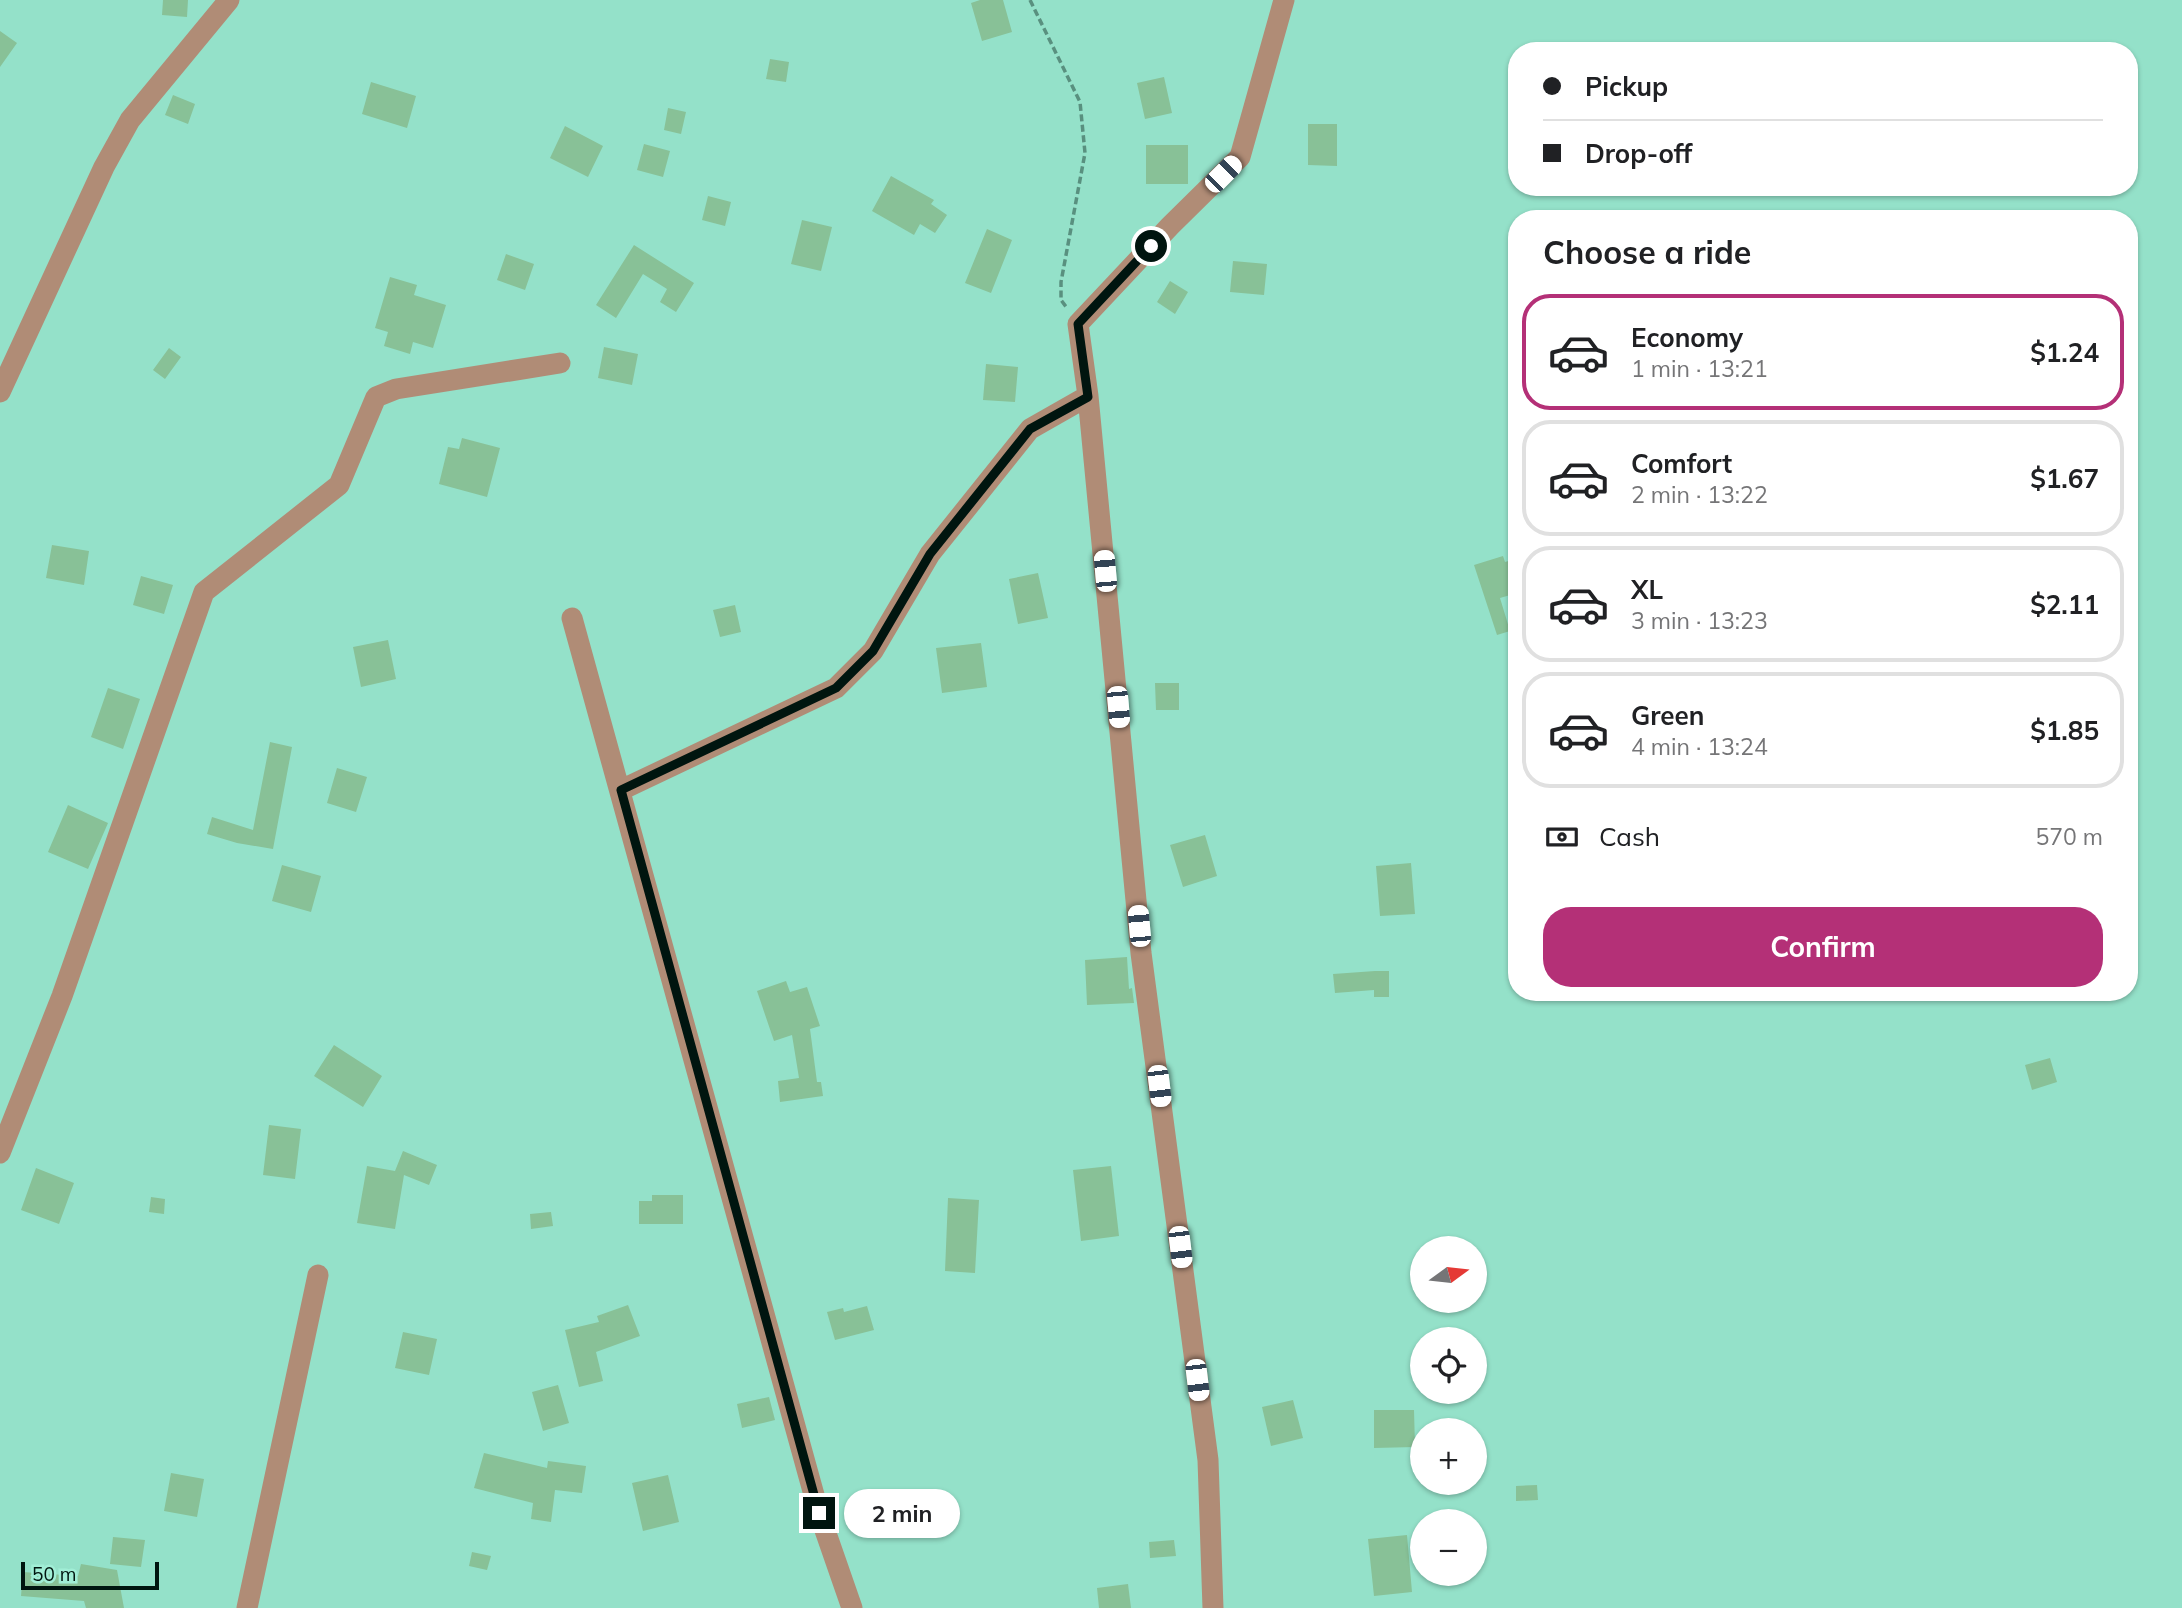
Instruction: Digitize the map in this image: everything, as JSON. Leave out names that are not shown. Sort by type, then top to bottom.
[{"type":"street","points":[[0,392],[104,167],[131,120],[229,0]]},
{"type":"street","points":[[1213,1608],[1208,1460],[1141,953],[1088,397],[1078,324],[1170,226],[1240,157],[1284,0]]},
{"type":"street","points":[[0,1153],[62,996],[204,592],[339,485],[376,397],[396,388],[560,363]]},
{"type":"street","points":[[621,790],[836,688],[873,651],[930,554],[1030,429],[1088,397]]},
{"type":"street","points":[[572,618],[819,1513],[852,1608]]},
{"type":"street","points":[[247,1608],[318,1275]]},
{"type":"path","points":[[1030,0],[1080,102],[1085,153],[1061,282],[1061,300],[1078,324]]},
{"type":"building","points":[[163,0],[188,0],[187,17],[162,15]]},
{"type":"building","points":[[980,0],[1003,0],[1012,32],[982,41],[971,3]]},
{"type":"building","points":[[0,31],[17,43],[0,67]]},
{"type":"building","points":[[770,59],[789,62],[786,82],[766,79]]},
{"type":"building","points":[[1164,77],[1172,113],[1145,119],[1137,83]]},
{"type":"building","points":[[371,82],[416,96],[407,128],[362,114]]},
{"type":"building","points":[[173,95],[195,104],[188,124],[165,115]]},
{"type":"building","points":[[668,108],[686,112],[681,134],[664,130]]},
{"type":"building","points":[[1308,124],[1337,124],[1337,166],[1308,165]]},
{"type":"building","points":[[565,126],[603,146],[588,177],[550,158]]},
{"type":"building","points":[[644,144],[670,151],[663,177],[637,170]]},
{"type":"building","points":[[1146,145],[1188,145],[1188,184],[1146,184]]},
{"type":"building","points":[[891,176],[934,200],[931,204],[947,215],[935,233],[920,224],[914,235],[872,211]]},
{"type":"building","points":[[708,196],[731,202],[725,226],[702,220]]},
{"type":"building","points":[[802,220],[832,227],[821,271],[791,264]]},
{"type":"building","points":[[987,229],[1012,240],[991,293],[965,283]]},
{"type":"building","points":[[634,245],[694,283],[676,312],[660,302],[667,289],[643,274],[616,318],[596,305]]},
{"type":"building","points":[[506,254],[534,264],[525,290],[497,280]]},
{"type":"building","points":[[1233,261],[1267,264],[1264,295],[1230,292]]},
{"type":"building","points":[[390,277],[417,285],[414,295],[446,305],[433,348],[413,342],[410,354],[384,346],[388,332],[375,328]]},
{"type":"building","points":[[1170,281],[1188,292],[1175,314],[1157,302]]},
{"type":"building","points":[[604,347],[638,354],[632,385],[598,378]]},
{"type":"building","points":[[169,348],[181,357],[165,379],[153,370]]},
{"type":"building","points":[[986,364],[1018,367],[1015,402],[983,400]]},
{"type":"building","points":[[462,438],[500,448],[487,497],[439,484],[448,447],[459,449]]},
{"type":"building","points":[[52,545],[89,551],[84,585],[46,578]]},
{"type":"building","points":[[1503,556],[1505,562],[1508,561],[1508,596],[1500,598],[1508,632],[1497,635],[1474,565]]},
{"type":"building","points":[[1038,573],[1048,618],[1018,624],[1009,579]]},
{"type":"building","points":[[141,576],[173,585],[164,614],[133,605]]},
{"type":"building","points":[[735,605],[741,632],[720,637],[713,610]]},
{"type":"building","points":[[388,640],[396,679],[361,687],[353,647]]},
{"type":"building","points":[[981,643],[987,687],[942,693],[936,648]]},
{"type":"building","points":[[1155,683],[1179,683],[1179,710],[1156,710]]},
{"type":"building","points":[[108,688],[140,699],[123,749],[91,737]]},
{"type":"building","points":[[270,742],[292,747],[273,849],[237,843],[207,834],[212,817],[253,830]]},
{"type":"building","points":[[337,768],[367,777],[356,812],[327,803]]},
{"type":"building","points":[[68,805],[108,823],[88,869],[48,852]]},
{"type":"building","points":[[1205,835],[1217,876],[1183,887],[1170,845]]},
{"type":"building","points":[[1411,863],[1415,914],[1380,916],[1376,866]]},
{"type":"building","points":[[282,865],[321,876],[311,912],[272,901]]},
{"type":"building","points":[[1127,957],[1129,989],[1132,988],[1134,1003],[1087,1005],[1085,960]]},
{"type":"building","points":[[1389,971],[1389,997],[1374,997],[1374,990],[1335,993],[1333,974]]},
{"type":"building","points":[[786,981],[790,992],[807,987],[820,1026],[810,1029],[817,1082],[821,1082],[823,1096],[780,1102],[778,1081],[799,1078],[792,1035],[774,1041],[757,991]]},
{"type":"building","points":[[334,1045],[382,1076],[363,1107],[314,1076]]},
{"type":"building","points":[[2050,1058],[2057,1082],[2032,1090],[2025,1065]]},
{"type":"building","points":[[269,1125],[301,1129],[295,1179],[263,1175]]},
{"type":"building","points":[[403,1151],[437,1165],[429,1185],[404,1175],[395,1229],[357,1223],[367,1166],[395,1171]]},
{"type":"building","points":[[1111,1166],[1119,1236],[1081,1241],[1073,1170]]},
{"type":"building","points":[[36,1168],[74,1183],[59,1224],[21,1210]]},
{"type":"building","points":[[652,1195],[683,1195],[683,1224],[639,1224],[639,1201],[652,1201]]},
{"type":"building","points":[[151,1197],[165,1199],[164,1214],[149,1212]]},
{"type":"building","points":[[948,1198],[979,1200],[975,1273],[945,1271]]},
{"type":"building","points":[[551,1212],[553,1226],[531,1229],[530,1214]]},
{"type":"building","points":[[628,1305],[640,1336],[596,1352],[603,1381],[579,1387],[565,1330],[599,1322],[597,1316]]},
{"type":"building","points":[[867,1306],[874,1330],[835,1340],[827,1312],[843,1308],[844,1312]]},
{"type":"building","points":[[403,1332],[437,1339],[429,1375],[395,1368]]},
{"type":"building","points":[[558,1385],[569,1423],[543,1431],[532,1392]]},
{"type":"building","points":[[769,1397],[775,1420],[742,1428],[737,1404]]},
{"type":"building","points":[[1293,1400],[1303,1438],[1271,1446],[1262,1407]]},
{"type":"building","points":[[1374,1410],[1414,1410],[1414,1418],[1410,1418],[1410,1447],[1374,1448]]},
{"type":"building","points":[[484,1453],[547,1468],[548,1461],[586,1466],[582,1493],[555,1490],[551,1522],[531,1519],[533,1503],[474,1488]]},
{"type":"building","points":[[171,1473],[204,1479],[197,1517],[164,1511]]},
{"type":"building","points":[[668,1475],[679,1522],[643,1531],[632,1483]]},
{"type":"building","points":[[1537,1485],[1538,1500],[1516,1501],[1516,1486]]},
{"type":"building","points":[[1407,1535],[1412,1592],[1374,1596],[1368,1539]]},
{"type":"building","points":[[113,1537],[145,1540],[141,1567],[110,1564]]},
{"type":"building","points":[[1174,1540],[1176,1556],[1150,1558],[1149,1542]]},
{"type":"building","points":[[472,1552],[491,1556],[487,1570],[469,1566]]},
{"type":"building","points":[[81,1564],[117,1570],[124,1608],[86,1608],[84,1601],[21,1596],[23,1572],[78,1576]]},
{"type":"building","points":[[1128,1584],[1131,1608],[1099,1608],[1097,1588]]},
{"type":"route","points":[[819,1513],[621,790],[836,688],[873,651],[930,554],[1030,429],[1088,397],[1078,324],[1151,246]]}]
